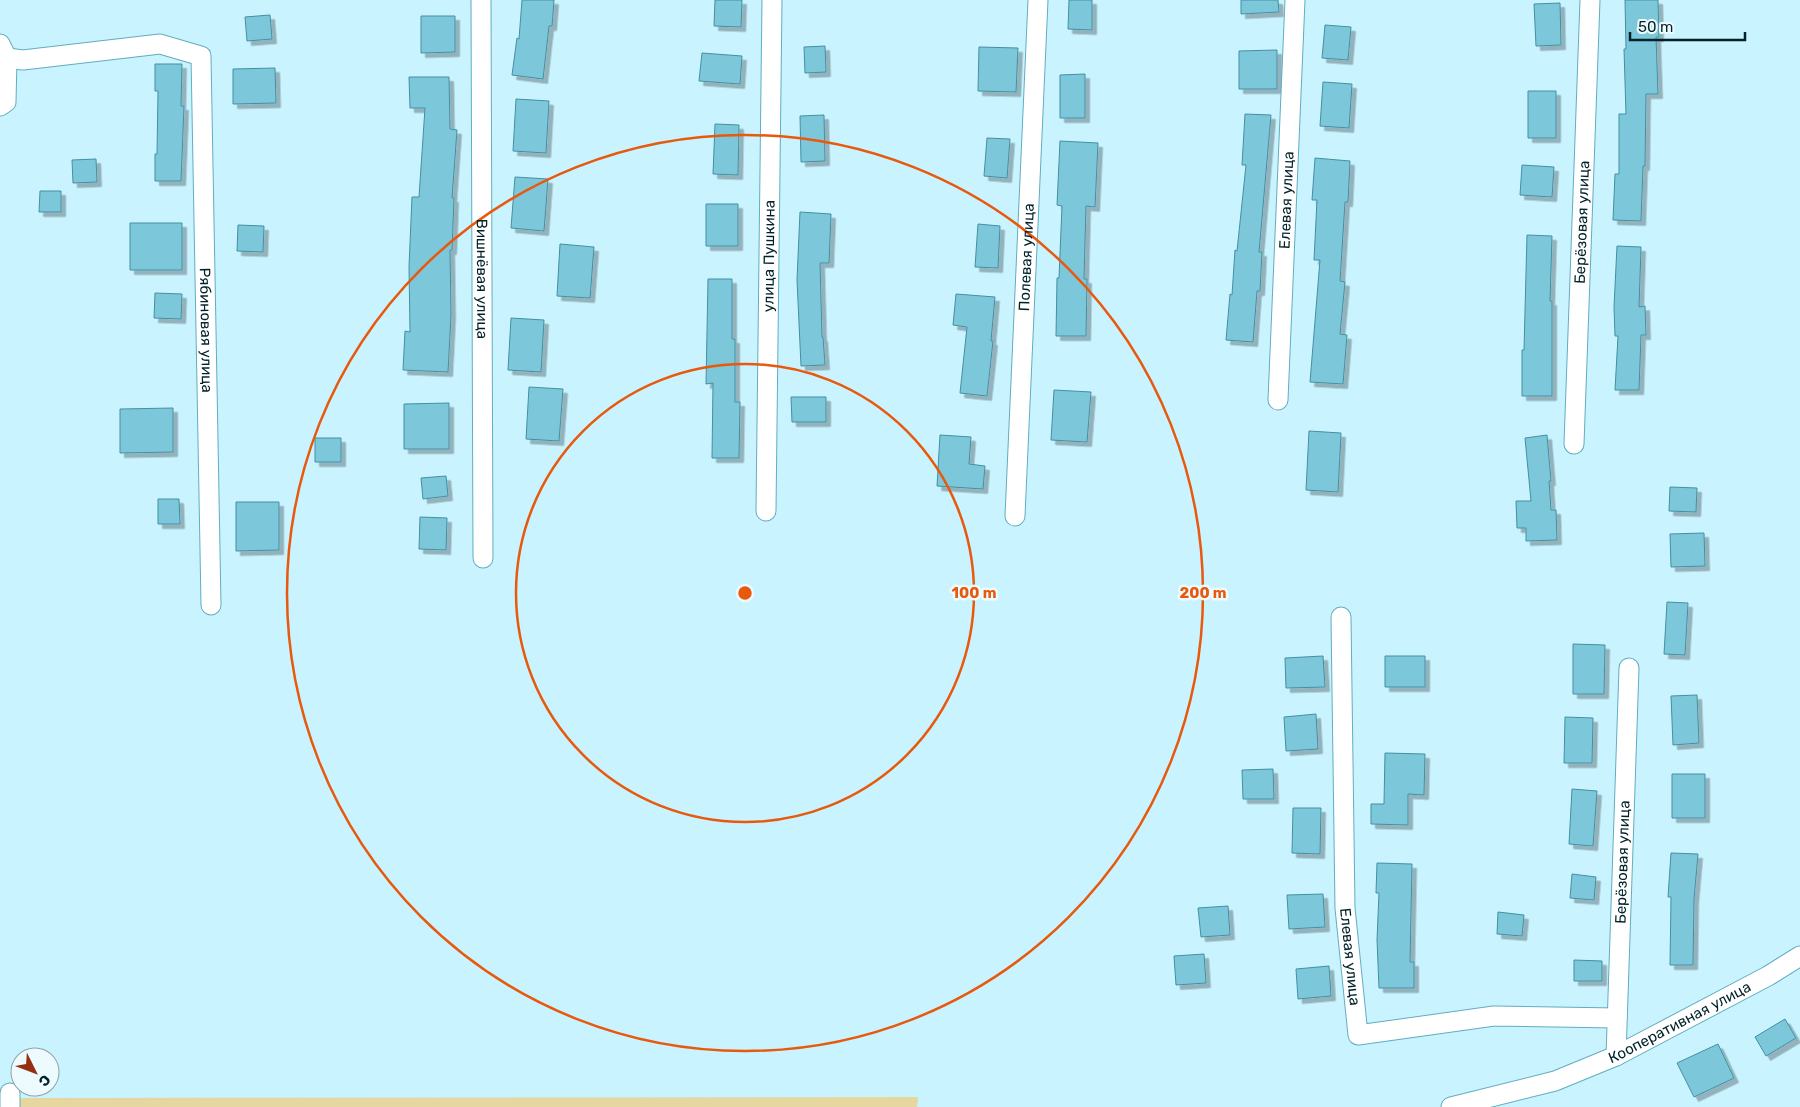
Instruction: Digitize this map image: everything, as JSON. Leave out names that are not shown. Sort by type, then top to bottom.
[{"type":"street","name":"Вишнёвая улица","points":[[482,0],[483,558]]},
{"type":"street","name":"улица Пушкина","points":[[766,511],[772,0]]},
{"type":"street","name":"Полевая улица","points":[[1014,516],[1038,0]]},
{"type":"street","name":"Елевая улица","points":[[1278,400],[1295,0]]},
{"type":"street","name":"Берёзовая улица","points":[[1574,444],[1590,0]]},
{"type":"street","name":"Рябиновая улица","points":[[4,51],[23,60],[160,44],[201,56],[210,605]]},
{"type":"street","points":[[0,106],[6,102],[4,51]]},
{"type":"street","name":"Елевая улица","points":[[1341,617],[1345,908],[1358,1035],[1494,1016],[1617,1018]]},
{"type":"street","name":"Берёзовая улица","points":[[1616,1056],[1629,668]]},
{"type":"street","name":"Кооперативная улица","points":[[1451,1107],[1555,1081],[1616,1056],[1768,976],[1800,956]]},
{"type":"shaded area","points":[[918,1097],[917,1107],[0,1107],[0,1098]]},
{"type":"building","points":[[522,0],[554,0],[552,26],[549,26],[543,79],[512,75],[517,38],[519,39]]},
{"type":"building","points":[[715,0],[742,0],[741,27],[714,26]]},
{"type":"building","points":[[1069,0],[1092,0],[1092,30],[1068,29]]},
{"type":"building","points":[[1241,0],[1278,0],[1279,12],[1241,14]]},
{"type":"building","points":[[1625,0],[1658,0],[1659,37],[1656,37],[1658,94],[1646,94],[1645,166],[1643,166],[1641,221],[1613,220],[1615,174],[1619,174],[1619,114],[1626,114]]},
{"type":"building","points":[[1560,3],[1561,45],[1536,46],[1534,4]]},
{"type":"building","points":[[270,15],[272,39],[247,41],[245,17]]},
{"type":"building","points":[[421,16],[455,16],[455,52],[421,53]]},
{"type":"building","points":[[1325,25],[1351,27],[1348,60],[1322,58]]},
{"type":"building","points":[[825,46],[826,72],[805,73],[804,47]]},
{"type":"building","points":[[979,47],[1018,48],[1016,92],[978,91]]},
{"type":"building","points":[[1277,50],[1277,89],[1239,89],[1239,51]]},
{"type":"building","points":[[702,53],[742,56],[740,84],[699,81]]},
{"type":"building","points":[[155,64],[182,64],[181,106],[184,106],[181,181],[155,181],[158,91],[155,91]]},
{"type":"building","points":[[275,68],[276,103],[233,104],[233,69]]},
{"type":"building","points":[[1085,74],[1085,118],[1060,118],[1060,75]]},
{"type":"building","points":[[409,77],[449,77],[450,129],[457,130],[452,198],[454,198],[452,250],[450,250],[451,315],[448,372],[403,370],[405,331],[410,332],[409,267],[412,197],[419,197],[425,108],[410,108]]},
{"type":"building","points":[[1323,82],[1352,84],[1349,128],[1320,126]]},
{"type":"building","points":[[1528,91],[1556,91],[1556,138],[1528,138]]},
{"type":"building","points":[[516,99],[549,101],[546,153],[513,151]]},
{"type":"building","points":[[1245,114],[1271,115],[1259,252],[1262,252],[1260,291],[1257,291],[1253,342],[1226,340],[1246,165],[1242,165]]},
{"type":"building","points":[[824,115],[825,161],[801,162],[800,116]]},
{"type":"building","points":[[715,124],[739,125],[738,175],[713,174]]},
{"type":"building","points":[[987,138],[1010,139],[1007,178],[984,176]]},
{"type":"building","points":[[1060,141],[1098,143],[1095,207],[1086,206],[1084,279],[1087,279],[1086,336],[1056,336],[1057,278],[1059,278],[1062,206],[1057,205]]},
{"type":"building","points":[[1315,158],[1350,161],[1348,202],[1345,202],[1340,281],[1345,282],[1340,334],[1347,335],[1343,384],[1310,382],[1320,260],[1314,260],[1317,200],[1312,200]]},
{"type":"building","points":[[96,159],[97,182],[73,183],[72,160]]},
{"type":"building","points":[[1522,165],[1554,167],[1552,197],[1520,195]]},
{"type":"building","points":[[515,177],[548,179],[544,231],[511,228]]},
{"type":"building","points":[[40,191],[61,191],[61,212],[39,212]]},
{"type":"building","points":[[706,204],[738,204],[738,246],[706,246]]},
{"type":"building","points":[[800,212],[831,214],[829,263],[820,263],[822,337],[825,365],[801,366],[797,280]]},
{"type":"building","points":[[130,223],[182,223],[182,270],[130,270]]},
{"type":"building","points":[[978,224],[1000,226],[998,268],[975,267]]},
{"type":"building","points":[[238,225],[264,226],[263,252],[237,251]]},
{"type":"building","points":[[1527,235],[1552,236],[1550,301],[1552,301],[1552,396],[1522,396]]},
{"type":"building","points":[[560,244],[594,247],[590,298],[557,296]]},
{"type":"building","points":[[1617,246],[1641,247],[1639,307],[1645,306],[1646,335],[1641,335],[1639,390],[1615,390],[1618,336],[1615,336],[1614,307]]},
{"type":"building","points":[[708,279],[732,279],[732,339],[735,339],[735,402],[740,402],[739,458],[712,458],[713,383],[706,384]]},
{"type":"building","points":[[155,293],[182,294],[181,319],[154,318]]},
{"type":"building","points":[[956,294],[995,297],[991,341],[993,341],[987,396],[960,393],[967,327],[953,325]]},
{"type":"building","points":[[511,318],[544,320],[541,372],[508,370]]},
{"type":"building","points":[[529,387],[563,389],[559,441],[526,439]]},
{"type":"building","points":[[1054,390],[1091,392],[1087,442],[1051,440]]},
{"type":"building","points":[[791,397],[826,397],[826,422],[792,422]]},
{"type":"building","points":[[449,403],[449,449],[404,449],[404,404]]},
{"type":"building","points":[[173,408],[173,452],[120,453],[120,409]]},
{"type":"building","points":[[1309,431],[1341,433],[1338,492],[1306,490]]},
{"type":"building","points":[[940,435],[971,437],[969,464],[985,466],[983,489],[937,486]]},
{"type":"building","points":[[1547,435],[1551,481],[1549,481],[1551,510],[1556,510],[1557,540],[1526,541],[1526,528],[1517,528],[1516,501],[1531,501],[1525,438]]},
{"type":"building","points":[[315,438],[341,438],[341,462],[315,462]]},
{"type":"building","points":[[446,476],[448,496],[423,499],[421,478]]},
{"type":"building","points":[[1670,487],[1697,488],[1696,512],[1669,511]]},
{"type":"building","points":[[158,499],[179,499],[180,524],[158,524]]},
{"type":"building","points":[[236,502],[279,502],[279,550],[236,551]]},
{"type":"building","points":[[420,517],[447,518],[446,550],[419,549]]},
{"type":"building","points":[[1704,533],[1705,566],[1671,567],[1670,534]]},
{"type":"building","points":[[1667,602],[1688,603],[1685,655],[1664,654]]},
{"type":"building","points":[[1573,644],[1605,645],[1604,694],[1573,694]]},
{"type":"building","points":[[1323,656],[1325,687],[1286,688],[1285,658]]},
{"type":"building","points":[[1385,656],[1425,656],[1425,687],[1385,687]]},
{"type":"building","points":[[1697,695],[1699,743],[1673,745],[1671,696]]},
{"type":"building","points":[[1316,714],[1318,749],[1286,751],[1284,717]]},
{"type":"building","points":[[1565,717],[1593,718],[1592,763],[1564,763]]},
{"type":"building","points":[[1385,753],[1425,754],[1424,795],[1408,794],[1408,825],[1371,824],[1371,804],[1384,804]]},
{"type":"building","points":[[1273,769],[1274,799],[1243,799],[1242,770]]},
{"type":"building","points":[[1672,774],[1705,774],[1705,818],[1672,818]]},
{"type":"building","points":[[1572,789],[1597,791],[1593,846],[1569,844]]},
{"type":"building","points":[[1293,808],[1321,808],[1320,854],[1292,853]]},
{"type":"building","points":[[1671,853],[1698,854],[1694,899],[1693,965],[1670,965],[1671,897],[1668,897]]},
{"type":"building","points":[[1377,863],[1412,864],[1410,962],[1414,962],[1414,988],[1379,988],[1377,940],[1379,893],[1376,893]]},
{"type":"building","points":[[1572,874],[1596,877],[1594,900],[1570,898]]},
{"type":"building","points":[[1323,894],[1325,927],[1289,929],[1287,895]]},
{"type":"building","points":[[1228,906],[1230,935],[1201,937],[1198,908]]},
{"type":"building","points":[[1498,912],[1524,915],[1522,936],[1497,934]]},
{"type":"building","points":[[1204,954],[1206,983],[1176,985],[1174,956]]},
{"type":"building","points":[[1574,960],[1602,961],[1602,981],[1574,981]]},
{"type":"building","points":[[1329,966],[1331,996],[1298,999],[1296,969]]},
{"type":"building","points":[[1785,1019],[1796,1038],[1766,1056],[1755,1037]]},
{"type":"building","points":[[1718,1044],[1734,1078],[1694,1097],[1677,1063]]}]
